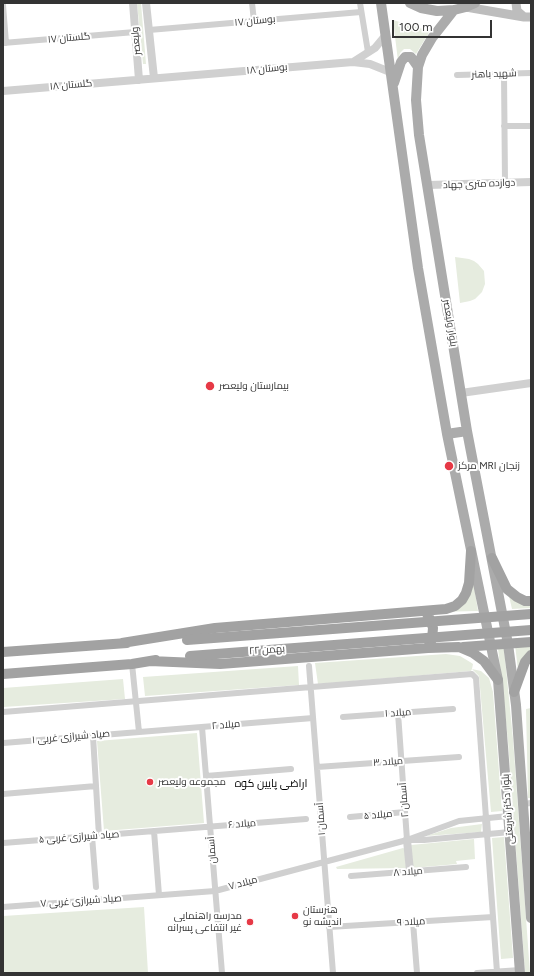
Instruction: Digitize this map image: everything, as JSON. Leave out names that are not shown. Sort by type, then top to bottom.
[{"type":"highway","points":[[122,643],[215,628],[455,606],[462,600],[469,583],[471,551]]},
{"type":"highway","points":[[492,558],[507,588],[516,596],[525,601],[531,602]]},
{"type":"highway","points":[[424,610],[430,618],[432,628],[432,639],[428,648]]},
{"type":"highway","name":"۲۲ بهمن","points":[[3,652],[122,643],[187,640],[531,614]]},
{"type":"highway","name":"۲۲ بهمن","points":[[3,674],[132,664],[190,656],[531,630]]},
{"type":"highway","points":[[150,661],[220,664],[428,648],[531,642]]},
{"type":"highway","points":[[459,647],[473,653],[484,661],[491,668],[498,680]]},
{"type":"highway","points":[[514,692],[525,662],[531,655]]},
{"type":"main road","points":[[381,3],[418,268],[447,434],[491,645]]},
{"type":"main road","points":[[410,3],[421,8],[438,11],[454,10],[470,5],[527,17]]},
{"type":"main road","points":[[516,3],[517,11],[527,17]]},
{"type":"main road","name":"بلوار ولیعصر","points":[[454,10],[426,47],[418,67],[416,100],[420,135],[467,431],[508,644]]},
{"type":"main road","points":[[392,87],[401,62],[405,58],[411,57],[418,67]]},
{"type":"main road","points":[[447,434],[467,431]]},
{"type":"main road","name":"بلوار دکتر شریعتی","points":[[508,644],[527,803],[531,918]]},
{"type":"main road","name":"بلوار دکتر شریعتی","points":[[491,645],[498,680],[520,972]]},
{"type":"street","name":"ولیعصر","points":[[133,3],[139,80]]},
{"type":"street","name":"ولیعصر","points":[[146,3],[154,78]]},
{"type":"street","points":[[252,3],[254,21]]},
{"type":"street","points":[[360,3],[368,52]]},
{"type":"street","points":[[3,5],[5,43]]},
{"type":"street","name":"بوستان ۱۷","points":[[149,30],[361,12]]},
{"type":"street","name":"گلستان ۱۷","points":[[5,43],[135,32]]},
{"type":"street","name":"بوستان ۱۸","points":[[139,80],[353,62],[375,48],[386,36]]},
{"type":"street","points":[[353,62],[370,64],[390,72]]},
{"type":"street","name":"شهید باهنر","points":[[457,75],[531,73]]},
{"type":"street","points":[[504,74],[505,183]]},
{"type":"street","name":"گلستان ۱۸","points":[[3,91],[139,80]]},
{"type":"street","points":[[504,126],[531,126]]},
{"type":"street","name":"دوازده متری جهاد","points":[[428,185],[531,182]]},
{"type":"street","points":[[461,393],[531,383]]},
{"type":"street","points":[[132,664],[139,732]]},
{"type":"street","name":"آسمان ۱","points":[[309,666],[333,973]]},
{"type":"street","points":[[3,712],[472,674],[476,678],[497,972]]},
{"type":"street","name":"میلاد ۱","points":[[343,717],[453,709]]},
{"type":"street","name":"آسمان ۲","points":[[398,713],[407,840]]},
{"type":"street","name":"میلاد ۲","points":[[139,732],[313,718]]},
{"type":"street","name":"آسمان","points":[[202,727],[222,973]]},
{"type":"street","name":"صیاد شیرازی غربی ۱","points":[[3,743],[139,732]]},
{"type":"street","points":[[92,736],[99,836]]},
{"type":"street","name":"میلاد ۳","points":[[317,767],[459,757]]},
{"type":"street","points":[[206,776],[291,769]]},
{"type":"street","points":[[3,794],[96,786]]},
{"type":"street","name":"میلاد ۵","points":[[350,817],[405,812]]},
{"type":"street","points":[[324,862],[407,840],[459,821],[508,816]]},
{"type":"street","name":"میلاد ۶","points":[[154,831],[306,819]]},
{"type":"street","points":[[154,831],[159,895]]},
{"type":"street","name":"صیاد شیرازی غربی ۵","points":[[3,843],[154,831]]},
{"type":"street","points":[[407,840],[424,840],[510,832]]},
{"type":"street","points":[[92,836],[96,887]]},
{"type":"street","points":[[407,840],[410,872]]},
{"type":"street","name":"میلاد ۷","points":[[159,895],[215,891],[324,862]]},
{"type":"street","name":"میلاد ۸","points":[[351,876],[466,867]]},
{"type":"street","name":"صیاد شیرازی غربی ۷","points":[[3,907],[159,895]]},
{"type":"street","name":"میلاد ۹","points":[[329,927],[493,917]]},
{"type":"street","points":[[413,922],[417,973]]},
{"type":"street","points":[[477,973],[520,972]]},
{"type":"shaded area","points":[[137,3],[141,3],[146,64],[143,64]]},
{"type":"shaded area","points":[[393,20],[430,31],[416,54],[410,49],[404,49],[400,53],[398,61]]},
{"type":"shaded area","points":[[455,257],[474,261],[484,271],[485,284],[482,292],[475,299],[460,303]]},
{"type":"shaded area","points":[[473,580],[478,611],[432,612],[452,609]]},
{"type":"shaded area","points":[[509,596],[531,604],[531,608],[512,609]]},
{"type":"shaded area","points":[[531,643],[531,652],[518,670],[515,645]]},
{"type":"shaded area","points":[[498,648],[504,648],[513,739],[530,973],[525,973],[508,741]]},
{"type":"shaded area","points":[[446,654],[460,656],[473,664],[471,671],[318,684],[315,663]]},
{"type":"shaded area","points":[[298,666],[299,685],[145,696],[143,677]]},
{"type":"shaded area","points":[[472,669],[481,671],[489,678],[493,692],[502,811],[491,812],[479,676]]},
{"type":"shaded area","points":[[123,679],[125,699],[3,707],[3,688]]},
{"type":"shaded area","points":[[531,708],[531,798],[528,798],[526,709]]},
{"type":"shaded area","name":"مجموعه ولیعصر","points":[[197,733],[204,823],[104,831],[97,741]]},
{"type":"shaded area","points":[[482,824],[481,832],[426,836],[451,828]]},
{"type":"shaded area","points":[[504,837],[513,958],[501,959],[492,838]]},
{"type":"shaded area","points":[[474,839],[475,859],[456,861],[457,864],[413,868],[411,845]]},
{"type":"shaded area","points":[[403,848],[405,849],[406,868],[337,869],[336,867]]},
{"type":"shaded area","points":[[144,907],[148,973],[3,973],[3,916]]},
{"type":"place","name":"بیمارستان ولیعصر","points":[[210,386]]},
{"type":"place","name":"مرکز MRI زنجان","points":[[449,466]]},
{"type":"place","name":"مجموعه ولیعصر","points":[[150,782]]},
{"type":"place","name":"هنرستان اندیشه نو","points":[[295,916]]},
{"type":"place","name":"مدرسه راهنمایی غیر انتفاعی پسرانه","points":[[250,922]]},
{"type":"district","name":"اراضی پایین کوه","points":[[271,784]]}]
